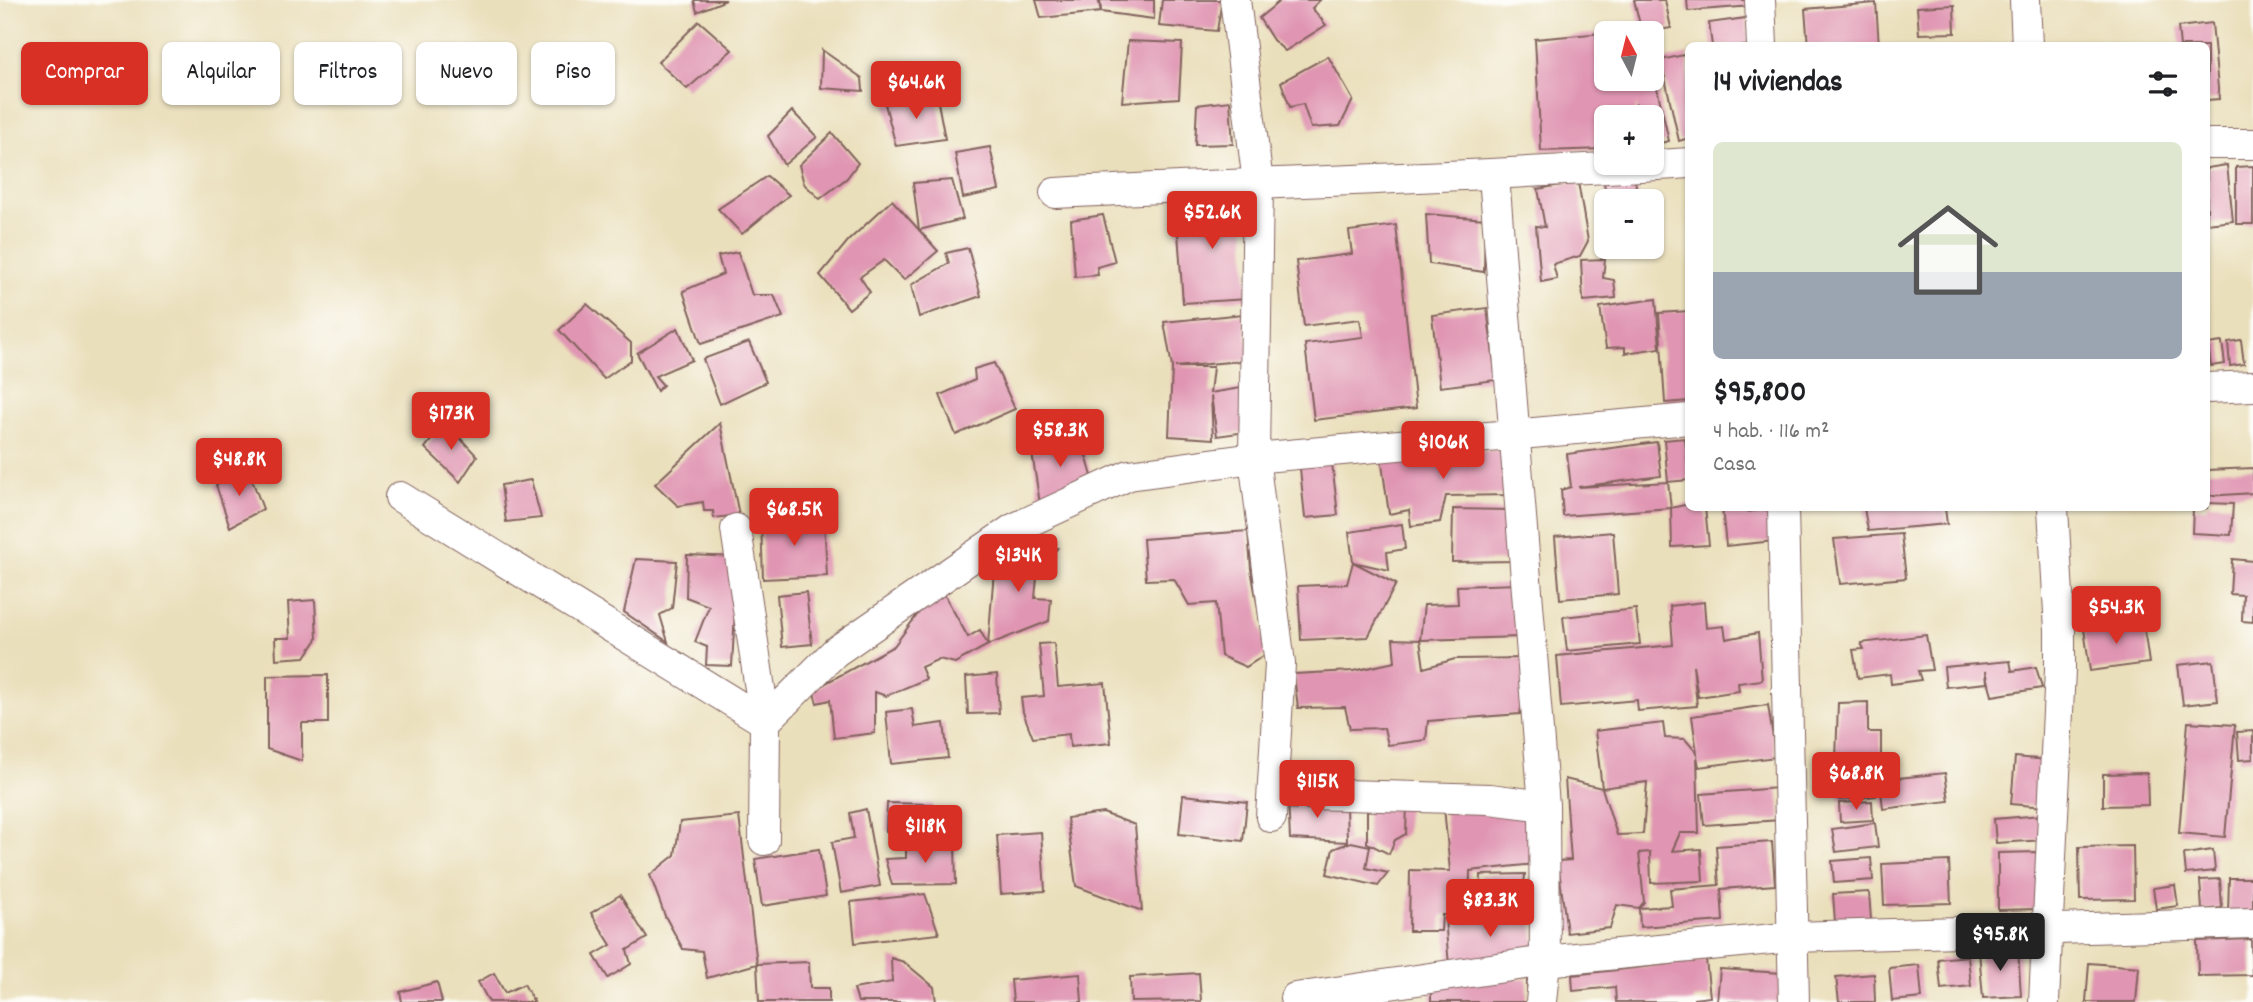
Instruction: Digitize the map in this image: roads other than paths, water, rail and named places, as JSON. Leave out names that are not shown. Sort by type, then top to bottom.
[{"type":"street","points":[[1235,0],[1258,183],[1254,458],[1280,664],[1272,805],[1490,799],[1544,806]]},
{"type":"street","points":[[1760,0],[1762,42]]},
{"type":"street","points":[[2025,0],[2027,42]]},
{"type":"street","points":[[2210,144],[2253,144]]},
{"type":"street","points":[[1055,193],[1258,183],[1494,176],[1685,163]]},
{"type":"street","points":[[1494,176],[1544,806],[1545,961],[1541,1002]]},
{"type":"street","points":[[2210,388],[2253,386]]},
{"type":"street","points":[[765,722],[835,652],[1013,529],[1129,475],[1254,458],[1685,419]]},
{"type":"street","points":[[400,497],[765,722]]},
{"type":"street","points":[[1783,511],[1794,1002]]},
{"type":"street","points":[[2044,1002],[2059,723],[2060,630],[2053,511]]},
{"type":"street","points":[[736,528],[765,722],[764,840]]},
{"type":"street","points":[[1295,998],[1545,961],[1793,937],[2253,922]]}]
